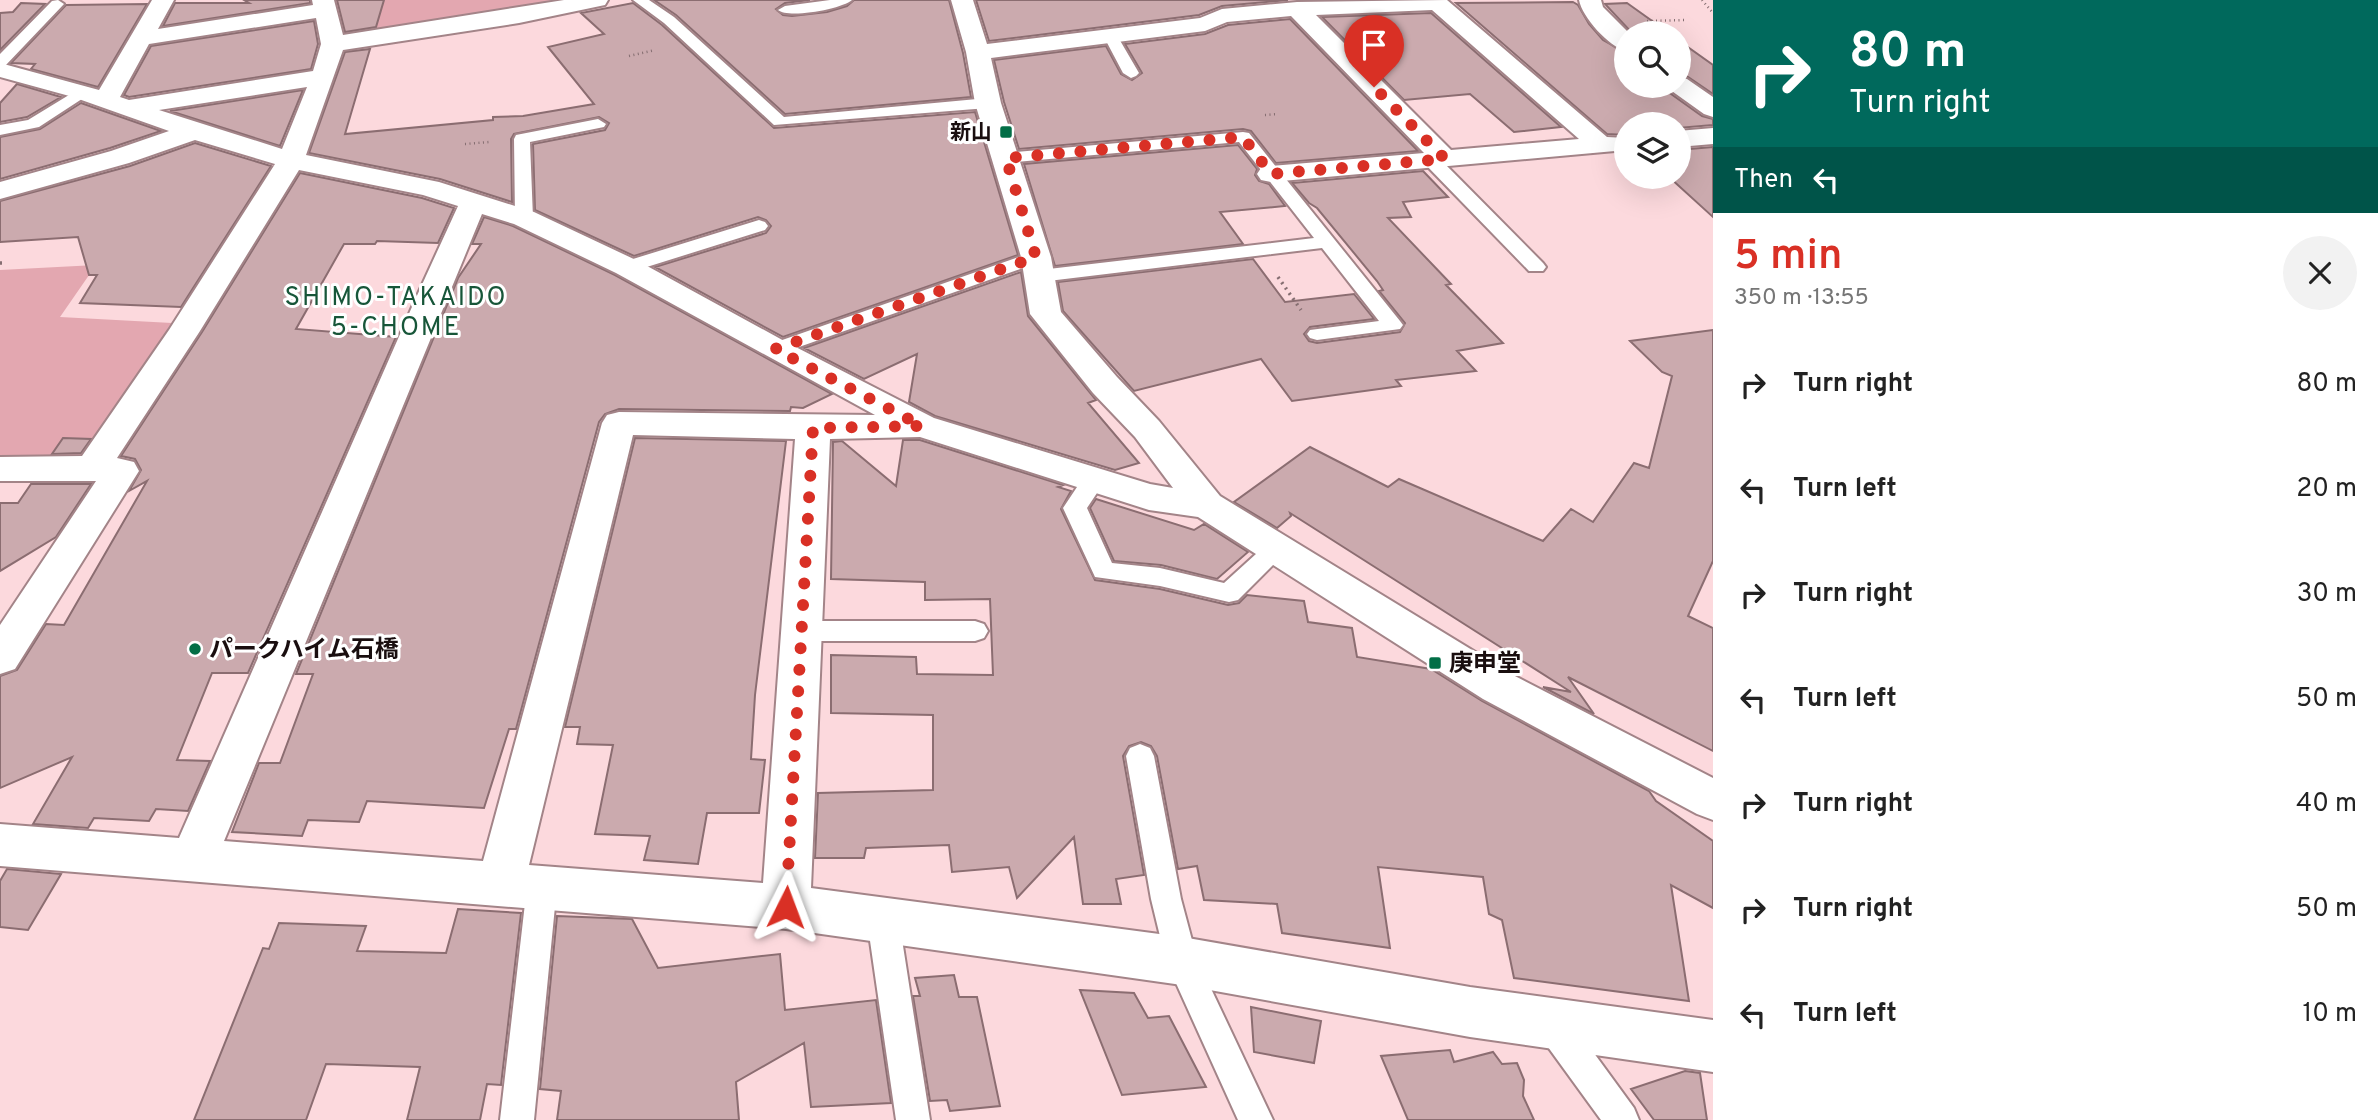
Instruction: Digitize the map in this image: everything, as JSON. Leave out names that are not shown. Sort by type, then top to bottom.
[{"type":"street","points":[[104,99],[143,38],[163,0]]},
{"type":"street","points":[[333,44],[519,16],[597,0]]},
{"type":"street","points":[[962,0],[978,52],[988,103],[1038,267],[1046,314],[1105,385],[1147,429],[1207,505],[1498,687],[1713,800]]},
{"type":"street","points":[[1590,0],[1592,9],[1614,32]]},
{"type":"street","points":[[978,52],[1205,24],[1222,16],[1287,6],[1437,3],[1613,144]]},
{"type":"street","points":[[92,468],[184,331],[291,160],[333,44],[323,5],[143,38]]},
{"type":"street","points":[[1287,6],[1438,159]]},
{"type":"street","points":[[0,70],[104,99],[194,131],[291,160],[429,188],[524,218],[627,267],[922,426],[1149,497],[1207,505]]},
{"type":"street","points":[[104,99],[323,77]]},
{"type":"street","points":[[1691,93],[1713,109]]},
{"type":"street","points":[[0,191],[120,157],[194,131]]},
{"type":"street","points":[[1691,138],[1713,135]]},
{"type":"street","points":[[1271,174],[1613,144]]},
{"type":"street","points":[[193,860],[445,264],[466,216],[475,203]]},
{"type":"street","points":[[521,885],[619,423],[813,428],[922,426]]},
{"type":"street","points":[[786,907],[813,428]]},
{"type":"street","points":[[0,468],[92,468],[121,471],[0,658]]},
{"type":"street","points":[[0,845],[786,907],[1182,961],[1552,1024],[1713,1046]]},
{"type":"lane","points":[[640,0],[669,20],[780,122],[988,103]]},
{"type":"lane","points":[[785,10],[828,12],[845,0]]},
{"type":"lane","points":[[0,63],[57,4]]},
{"type":"lane","points":[[1111,37],[1131,73]]},
{"type":"lane","points":[[0,130],[33,124],[104,99]]},
{"type":"lane","points":[[524,218],[522,139],[598,124]]},
{"type":"lane","points":[[1006,158],[1243,137],[1393,325],[1317,334]]},
{"type":"lane","points":[[1438,159],[1536,267]]},
{"type":"lane","points":[[627,267],[759,226]]},
{"type":"lane","points":[[775,349],[1038,267],[1260,250],[1328,242]]},
{"type":"lane","points":[[1093,481],[1075,508],[1104,570],[1160,577],[1229,593],[1276,550]]},
{"type":"lane","points":[[800,631],[975,631]]},
{"type":"lane","points":[[1140,756],[1166,899],[1182,961],[1194,992],[1256,1120]]},
{"type":"lane","points":[[517,1120],[521,885]]},
{"type":"lane","points":[[883,920],[913,1120]]},
{"type":"lane","points":[[1552,1024],[1622,1120]]},
{"type":"path","points":[[1702,0],[1713,13]]},
{"type":"path","points":[[1260,250],[1317,334]]},
{"type":"shaded area","points":[[332,0],[572,0],[339,40]]},
{"type":"shaded area","points":[[96,265],[60,317],[172,323],[91,457],[0,456],[0,270]]},
{"type":"building","points":[[244,0],[310,0],[310,3],[163,26],[175,3],[249,3]]},
{"type":"building","points":[[337,0],[384,0],[376,27],[345,32]]},
{"type":"building","points":[[654,0],[810,0],[785,3],[776,9],[783,15],[792,16],[827,12],[847,6],[854,0],[949,0],[971,97],[785,114],[676,15]]},
{"type":"building","points":[[976,0],[1288,0],[1222,6],[1199,15],[989,41]]},
{"type":"building","points":[[1573,2],[1603,40],[1614,46],[1614,98],[1677,98],[1702,116],[1713,119],[1713,125],[1691,127],[1691,112],[1614,112],[1614,134],[1607,134],[1456,3]]},
{"type":"building","points":[[21,3],[45,4],[0,50],[0,13],[13,12]]},
{"type":"building","points":[[633,3],[662,25],[774,128],[975,112],[1018,255],[783,337],[655,267],[766,233],[771,226],[766,220],[758,217],[634,256],[535,210],[533,144],[605,130],[609,123],[599,117],[514,134],[511,139],[512,202],[440,179],[309,153],[345,52],[370,49],[345,134],[493,120],[493,117],[523,116],[594,104],[548,47],[604,34],[581,13]]},
{"type":"building","points":[[1627,3],[1652,21],[1621,21],[1605,4]]},
{"type":"building","points":[[147,4],[98,87],[31,69],[35,64],[11,63],[66,5]]},
{"type":"building","points":[[1431,13],[1561,127],[1514,132],[1470,94],[1404,100],[1322,17]]},
{"type":"building","points":[[1290,19],[1418,151],[1276,163],[1251,131],[1243,129],[1019,149],[994,60],[1106,46],[1121,74],[1132,80],[1142,73],[1125,44],[1205,34],[1228,25]]},
{"type":"building","points":[[314,21],[318,44],[311,69],[129,97],[124,95],[151,46]]},
{"type":"building","points":[[1691,49],[1713,65],[1713,94],[1691,79]]},
{"type":"building","points":[[17,84],[61,97],[27,117],[0,122],[0,103]]},
{"type":"building","points":[[303,90],[280,146],[170,111]]},
{"type":"building","points":[[81,103],[161,131],[0,179],[0,137],[40,129]]},
{"type":"building","points":[[195,143],[271,166],[181,307],[80,303],[97,275],[89,275],[78,237],[0,242],[0,201],[130,166]]},
{"type":"building","points":[[1238,145],[1257,169],[1255,175],[1259,181],[1269,184],[1285,206],[1220,212],[1243,244],[1055,266],[1024,164]]},
{"type":"building","points":[[1713,147],[1713,217],[1682,189],[1691,189],[1691,149]]},
{"type":"building","points":[[1423,171],[1448,197],[1403,202],[1411,217],[1388,218],[1451,284],[1446,285],[1503,343],[1457,351],[1476,371],[1396,380],[1401,386],[1292,401],[1261,359],[1134,391],[1063,311],[1058,282],[1253,259],[1285,302],[1354,294],[1374,319],[1310,327],[1304,334],[1309,341],[1317,343],[1400,332],[1405,323],[1379,291],[1383,290],[1377,281],[1317,208],[1309,203],[1292,183]]},
{"type":"building","points":[[300,173],[422,198],[454,208],[438,243],[377,241],[375,244],[344,244],[296,329],[396,337],[248,673],[212,673],[177,760],[210,761],[188,811],[156,809],[149,821],[94,818],[88,828],[33,824],[72,757],[0,788],[0,676],[17,670],[46,624],[64,625],[147,481],[129,491],[141,470],[135,459],[121,456],[202,332]]},
{"type":"building","points":[[484,217],[513,226],[615,275],[832,394],[803,408],[791,407],[790,411],[619,409],[605,414],[599,422],[516,729],[509,729],[484,808],[367,801],[359,822],[308,820],[302,836],[232,832],[259,763],[280,763],[313,674],[296,674],[458,278],[481,244],[472,244]]},
{"type":"building","points":[[1021,272],[1028,316],[1096,400],[1088,403],[1139,463],[1115,470],[935,416],[909,402],[917,354],[864,379],[804,348]]},
{"type":"building","points":[[1713,330],[1713,561],[1688,616],[1713,628],[1713,751],[1568,677],[1594,714],[1543,687],[1571,692],[1290,513],[1291,516],[1277,528],[1234,502],[1310,447],[1388,487],[1399,479],[1543,541],[1571,509],[1593,522],[1634,463],[1649,468],[1672,376],[1662,372],[1630,341]]},
{"type":"building","points":[[63,438],[91,439],[81,453],[52,454]]},
{"type":"building","points":[[635,438],[786,441],[755,695],[751,759],[765,760],[759,813],[707,813],[698,864],[644,860],[650,836],[595,834],[613,745],[577,744],[580,727],[565,727]]},
{"type":"building","points":[[903,440],[920,440],[1063,485],[1058,487],[1071,491],[1061,509],[1095,580],[1160,589],[1228,605],[1239,603],[1247,595],[1304,601],[1308,622],[1352,628],[1357,657],[1431,669],[1482,701],[1649,791],[1656,801],[1713,841],[1713,908],[1671,885],[1689,1001],[1514,978],[1502,920],[1489,914],[1483,877],[1378,867],[1390,948],[1282,933],[1277,904],[1204,900],[1197,866],[1178,869],[1157,756],[1151,746],[1141,742],[1129,746],[1123,756],[1144,875],[1116,879],[1121,904],[1083,904],[1074,837],[1017,898],[1009,867],[952,872],[949,845],[866,848],[864,858],[815,858],[818,793],[933,790],[933,715],[831,713],[831,655],[916,657],[917,674],[993,675],[990,599],[925,600],[925,582],[831,579],[833,442],[842,441],[896,486]]},
{"type":"building","points":[[31,484],[91,484],[56,537],[0,571],[0,503],[18,503]]},
{"type":"building","points":[[1096,499],[1194,530],[1204,524],[1248,552],[1217,579],[1161,565],[1114,561],[1090,508]]},
{"type":"building","points":[[7,869],[61,874],[28,930],[0,927],[0,881]]},
{"type":"building","points":[[458,909],[521,913],[501,1085],[487,1084],[480,1120],[407,1120],[420,1067],[326,1064],[306,1120],[194,1120],[263,948],[269,949],[279,923],[366,926],[357,951],[446,953]]},
{"type":"building","points":[[557,916],[632,919],[658,968],[780,954],[785,1010],[876,1000],[891,1103],[811,1107],[804,1043],[736,1082],[739,1120],[557,1120],[561,1091],[540,1089]]},
{"type":"building","points":[[954,975],[959,997],[977,997],[1000,1106],[950,1111],[947,1100],[930,1101],[913,996],[920,996],[915,978]]},
{"type":"building","points":[[1080,990],[1134,993],[1148,1018],[1169,1016],[1206,1087],[1122,1095]]},
{"type":"building","points":[[1251,1007],[1321,1021],[1314,1063],[1254,1052]]},
{"type":"building","points":[[1450,1050],[1454,1062],[1493,1052],[1502,1064],[1517,1063],[1524,1080],[1523,1096],[1534,1120],[1408,1120],[1381,1056]]},
{"type":"building","points":[[1685,1071],[1700,1073],[1707,1120],[1654,1120],[1631,1089]]},
{"type":"place","name":"新山","points":[[1006,132]]},
{"type":"place","name":"パークハイム石橋","points":[[195,649]]},
{"type":"place","name":"庚申堂","points":[[1435,663]]},
{"type":"district","name":"SHIMO-TAKAIDO 5-CHOME","points":[[396,311]]},
{"type":"route","points":[[786,907],[813,428],[922,426],[775,349],[1036,257],[1006,158],[1243,137],[1271,174],[1445,159],[1374,87]]}]
